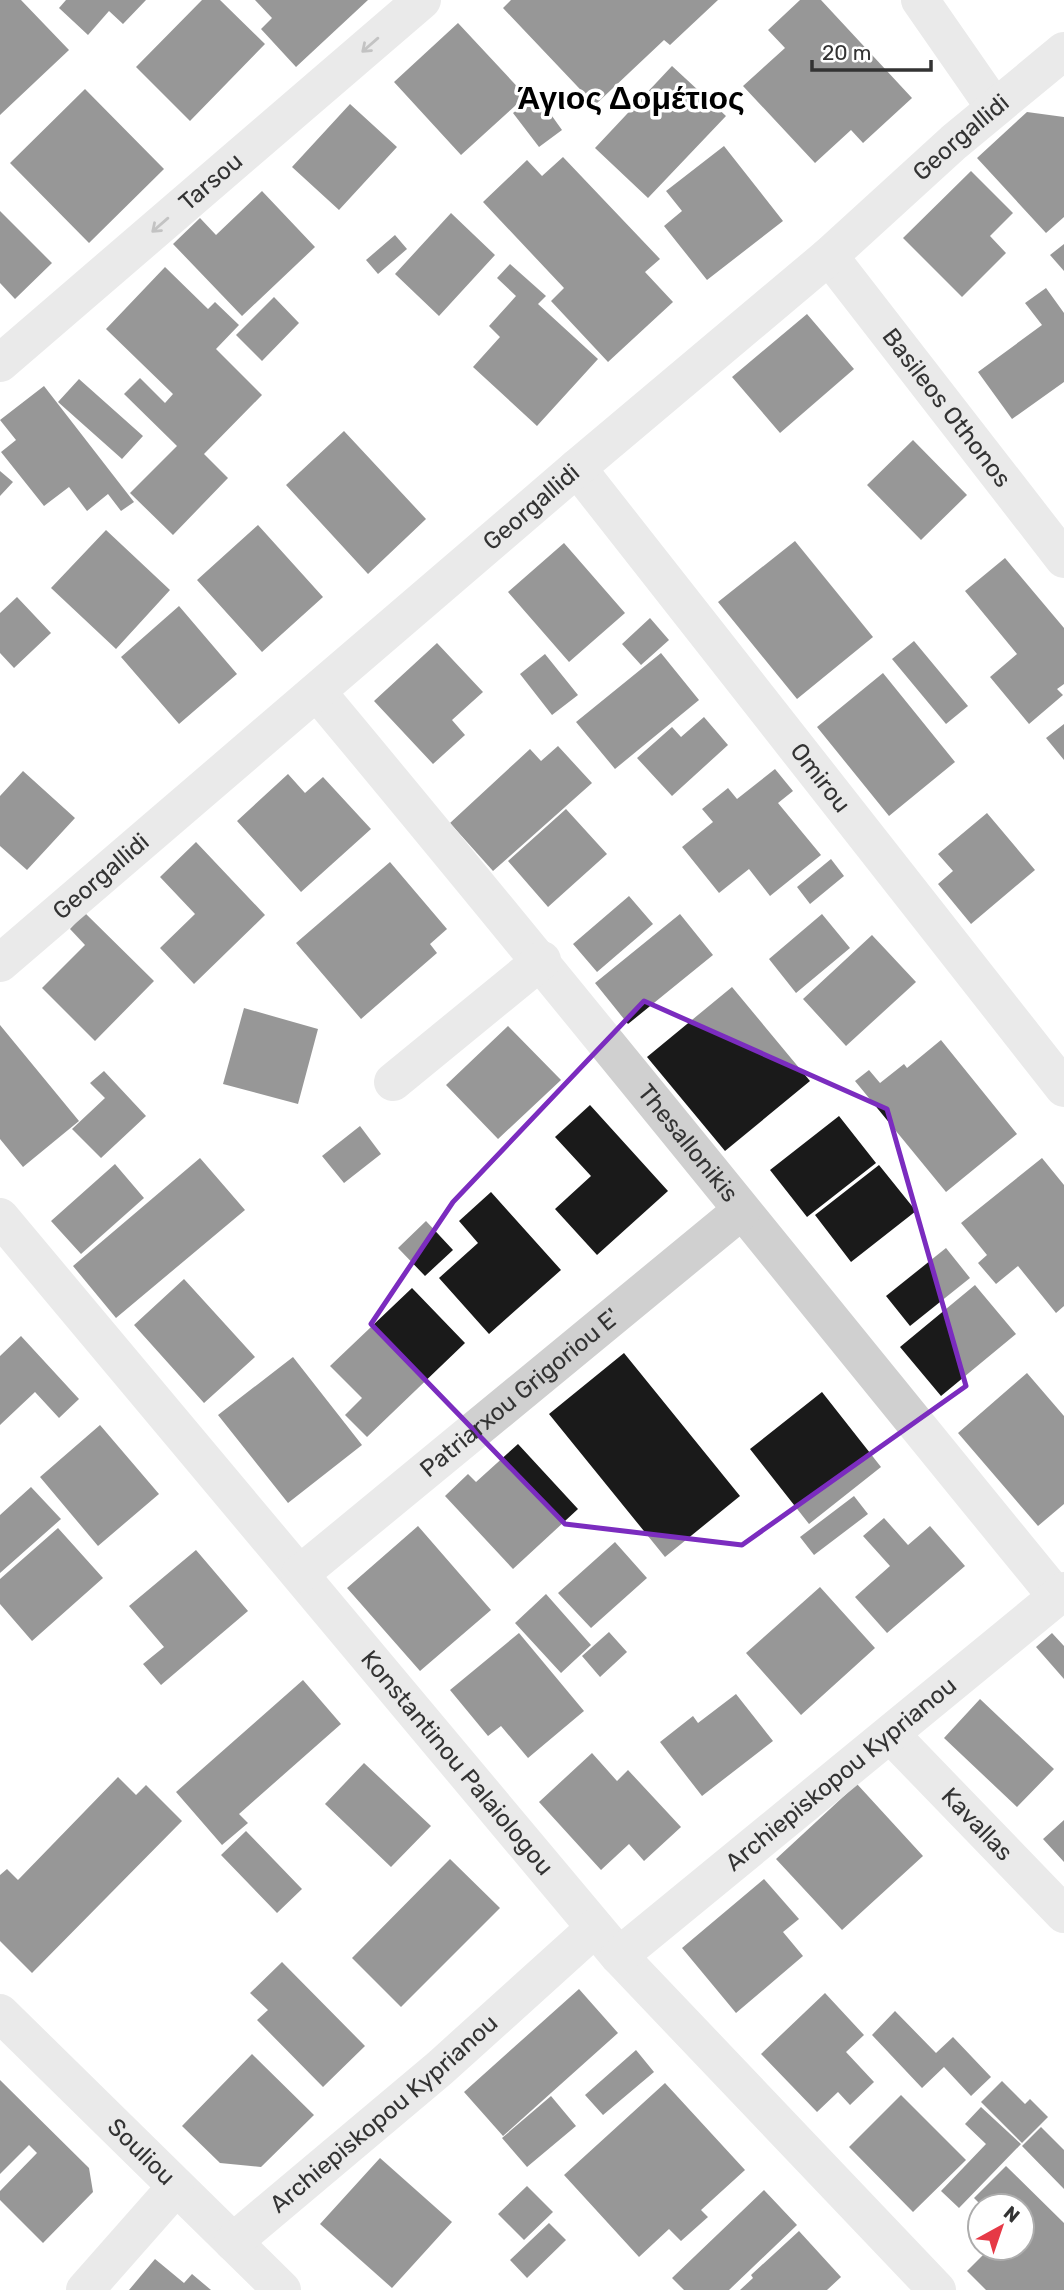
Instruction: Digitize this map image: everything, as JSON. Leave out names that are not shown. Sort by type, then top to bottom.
[{"type":"street","name":"Tarsou","points":[[0,363],[422,0]]},
{"type":"street","points":[[920,0],[995,108]]},
{"type":"street","name":"Georgallidi","points":[[0,963],[577,468],[829,256],[995,108],[1064,51]]},
{"type":"street","name":"Basileos Othonos","points":[[829,256],[1064,559]]},
{"type":"street","name":"Omirou","points":[[577,468],[1064,1088]]},
{"type":"street","name":"Thesallonikis","points":[[317,692],[542,960],[741,1211],[1060,1594]]},
{"type":"street","points":[[393,1082],[542,960]]},
{"type":"street","name":"Patriarxou Grigoriou E'","points":[[300,1574],[741,1211]]},
{"type":"street","name":"Konstantinou Palaiologou","points":[[0,1217],[619,1956],[937,2290]]},
{"type":"street","name":"Archiepiskopou Kyprianou","points":[[619,1956],[1060,1594]]},
{"type":"street","name":"Kavallas","points":[[891,1735],[1064,1914]]},
{"type":"street","name":"Archiepiskopou Kyprianou","points":[[233,2242],[440,2068],[595,1928]]},
{"type":"street","name":"Souliou","points":[[0,2013],[175,2188],[282,2290]]},
{"type":"street","points":[[85,2290],[175,2188]]},
{"type":"highlighted area","points":[[644,1001],[887,1109],[966,1386],[742,1545],[565,1524],[371,1324],[453,1202]]},
{"type":"building","points":[[0,0],[21,0],[69,50],[0,115]]},
{"type":"building","points":[[66,0],[146,0],[123,24],[109,11],[88,35],[59,8]]},
{"type":"building","points":[[202,0],[220,0],[265,44],[190,121],[136,67]]},
{"type":"building","points":[[255,0],[368,0],[296,67],[261,29],[272,18]]},
{"type":"building","points":[[511,0],[718,0],[670,45],[664,40],[595,105],[503,8]]},
{"type":"building","points":[[800,0],[821,0],[912,98],[863,143],[851,130],[815,163],[743,86],[785,48],[768,30]]},
{"type":"building","points":[[458,23],[526,96],[461,155],[394,82]]},
{"type":"building","points":[[672,66],[726,116],[648,198],[595,148]]},
{"type":"building","points":[[85,89],[164,169],[89,243],[10,163]]},
{"type":"building","points":[[537,95],[562,130],[539,147],[513,113]]},
{"type":"building","points":[[350,104],[397,147],[339,210],[292,167]]},
{"type":"building","points":[[1027,112],[1064,117],[1064,217],[1046,233],[977,158]]},
{"type":"building","points":[[724,146],[783,221],[707,280],[664,226],[682,211],[666,191]]},
{"type":"building","points":[[563,157],[660,259],[645,272],[673,302],[608,362],[551,301],[564,288],[483,202],[527,160],[542,176]]},
{"type":"building","points":[[971,171],[1013,213],[990,236],[1006,253],[962,297],[903,238]]},
{"type":"building","points":[[262,191],[315,247],[242,316],[173,244],[200,218],[216,235]]},
{"type":"building","points":[[0,211],[52,263],[15,299],[0,283]]},
{"type":"building","points":[[451,213],[495,255],[439,316],[395,274]]},
{"type":"building","points":[[395,235],[407,249],[378,274],[366,260]]},
{"type":"building","points":[[1064,244],[1064,271],[1050,255]]},
{"type":"building","points":[[510,264],[546,296],[538,304],[598,359],[537,426],[473,367],[500,337],[489,326],[516,296],[497,278]]},
{"type":"building","points":[[165,267],[208,309],[215,302],[239,325],[216,349],[262,395],[204,454],[228,478],[173,535],[130,493],[177,446],[124,394],[140,378],[165,403],[173,394],[106,329]]},
{"type":"building","points":[[1046,288],[1064,313],[1064,382],[1012,419],[978,372],[1042,325],[1025,303]]},
{"type":"building","points":[[274,297],[299,323],[262,361],[236,335]]},
{"type":"building","points":[[807,314],[854,369],[780,433],[732,377]]},
{"type":"building","points":[[79,379],[143,436],[122,459],[58,402]]},
{"type":"building","points":[[44,386],[134,502],[121,511],[108,494],[87,511],[69,487],[44,506],[1,452],[16,440],[0,420]]},
{"type":"building","points":[[344,431],[426,519],[368,574],[286,485]]},
{"type":"building","points":[[913,440],[967,495],[921,540],[867,485]]},
{"type":"building","points":[[0,471],[13,482],[0,496]]},
{"type":"building","points":[[258,525],[323,597],[262,652],[197,580]]},
{"type":"building","points":[[106,530],[170,590],[116,649],[51,588]]},
{"type":"building","points":[[795,541],[873,637],[797,699],[718,602]]},
{"type":"building","points":[[564,543],[625,613],[569,662],[508,592]]},
{"type":"building","points":[[1005,558],[1064,628],[1064,684],[1057,689],[1063,695],[1029,724],[990,677],[1017,654],[965,591]]},
{"type":"building","points":[[17,597],[51,633],[14,668],[0,653],[0,613]]},
{"type":"building","points":[[179,606],[237,674],[179,724],[121,657]]},
{"type":"building","points":[[650,618],[669,640],[641,665],[622,644]]},
{"type":"building","points":[[914,641],[968,706],[946,724],[892,659]]},
{"type":"building","points":[[437,643],[483,692],[452,720],[465,735],[433,764],[374,701]]},
{"type":"building","points":[[661,653],[699,700],[615,769],[576,722]]},
{"type":"building","points":[[545,654],[578,695],[552,715],[520,674]]},
{"type":"building","points":[[883,673],[955,762],[889,816],[817,727]]},
{"type":"building","points":[[704,717],[728,745],[672,796],[637,758],[672,727],[681,737]]},
{"type":"building","points":[[1064,724],[1064,760],[1046,738]]},
{"type":"building","points":[[558,746],[592,783],[493,871],[450,823],[530,749],[541,761]]},
{"type":"building","points":[[775,769],[793,791],[778,803],[821,855],[770,896],[749,869],[719,893],[682,847],[713,822],[702,809],[728,788],[737,799]]},
{"type":"building","points":[[23,771],[75,818],[27,870],[0,846],[0,796]]},
{"type":"building","points":[[288,774],[305,793],[323,777],[371,829],[301,892],[237,821]]},
{"type":"building","points":[[566,809],[607,854],[548,907],[508,861]]},
{"type":"building","points":[[987,813],[1035,870],[971,924],[938,884],[953,871],[938,854]]},
{"type":"building","points":[[196,842],[265,915],[194,984],[160,948],[195,914],[160,877]]},
{"type":"building","points":[[831,859],[844,876],[810,904],[797,887]]},
{"type":"building","points":[[390,862],[447,929],[430,944],[437,953],[361,1019],[296,943]]},
{"type":"building","points":[[629,896],[653,924],[597,972],[573,944]]},
{"type":"building","points":[[85,913],[154,981],[95,1041],[42,988],[85,945],[70,929]]},
{"type":"building","points":[[680,914],[713,955],[628,1024],[595,983]]},
{"type":"building","points":[[822,914],[850,948],[796,993],[769,959]]},
{"type":"building","points":[[872,935],[916,982],[846,1046],[803,999]]},
{"type":"building","points":[[732,987],[810,1081],[725,1151],[647,1057]]},
{"type":"building","points":[[244,1008],[318,1029],[298,1104],[223,1084]]},
{"type":"building","points":[[0,1025],[79,1121],[23,1167],[0,1139]]},
{"type":"building","points":[[508,1026],[561,1080],[498,1139],[446,1085]]},
{"type":"building","points":[[941,1040],[1017,1134],[946,1192],[855,1081],[869,1070],[880,1083],[904,1064],[907,1068]]},
{"type":"building","points":[[104,1071],[146,1116],[101,1158],[72,1129],[105,1098],[90,1083]]},
{"type":"building","points":[[590,1105],[668,1191],[597,1255],[555,1209],[591,1176],[555,1137]]},
{"type":"building","points":[[839,1116],[876,1163],[807,1217],[770,1170]]},
{"type":"building","points":[[360,1126],[381,1154],[344,1183],[322,1156]]},
{"type":"building","points":[[200,1158],[245,1210],[116,1318],[73,1266]]},
{"type":"building","points":[[1042,1158],[1064,1185],[1064,1306],[1056,1313],[1018,1266],[996,1284],[978,1263],[987,1255],[961,1223]]},
{"type":"building","points":[[115,1164],[144,1198],[81,1254],[51,1221]]},
{"type":"building","points":[[879,1165],[916,1211],[851,1262],[815,1215]]},
{"type":"building","points":[[491,1192],[561,1270],[489,1334],[439,1278],[478,1243],[459,1221]]},
{"type":"building","points":[[426,1221],[453,1250],[425,1276],[398,1248]]},
{"type":"building","points":[[946,1248],[970,1278],[910,1326],[886,1296]]},
{"type":"building","points":[[184,1279],[255,1357],[204,1403],[134,1325]]},
{"type":"building","points":[[975,1285],[1016,1334],[941,1396],[900,1347]]},
{"type":"building","points":[[412,1288],[465,1343],[367,1437],[345,1415],[362,1398],[330,1366]]},
{"type":"building","points":[[21,1336],[79,1399],[59,1418],[35,1392],[0,1425],[0,1356]]},
{"type":"building","points":[[624,1353],[740,1496],[665,1557],[549,1414]]},
{"type":"building","points":[[293,1357],[362,1445],[288,1503],[218,1415]]},
{"type":"building","points":[[1027,1373],[1064,1416],[1064,1504],[1038,1526],[958,1433]]},
{"type":"building","points":[[822,1392],[881,1467],[809,1524],[750,1449]]},
{"type":"building","points":[[100,1425],[159,1494],[98,1546],[40,1477]]},
{"type":"building","points":[[518,1444],[578,1509],[513,1569],[445,1496],[468,1474],[476,1482]]},
{"type":"building","points":[[31,1487],[61,1519],[0,1573],[0,1515]]},
{"type":"building","points":[[854,1496],[868,1514],[814,1555],[800,1537]]},
{"type":"building","points":[[884,1518],[908,1545],[930,1526],[965,1566],[887,1633],[855,1597],[890,1566],[863,1536]]},
{"type":"building","points":[[418,1526],[491,1610],[420,1671],[347,1588]]},
{"type":"building","points":[[58,1528],[103,1578],[32,1641],[0,1604],[0,1579]]},
{"type":"building","points":[[615,1542],[647,1578],[591,1628],[558,1593]]},
{"type":"building","points":[[196,1550],[248,1611],[161,1685],[143,1664],[164,1647],[129,1606]]},
{"type":"building","points":[[820,1587],[875,1648],[801,1715],[746,1653]]},
{"type":"building","points":[[546,1594],[591,1645],[561,1673],[515,1623]]},
{"type":"building","points":[[609,1632],[627,1652],[600,1677],[582,1656]]},
{"type":"building","points":[[519,1633],[584,1711],[528,1758],[501,1726],[488,1736],[450,1690]]},
{"type":"building","points":[[1052,1633],[1064,1646],[1064,1679],[1036,1647]]},
{"type":"building","points":[[303,1680],[341,1724],[239,1814],[248,1823],[222,1845],[176,1792]]},
{"type":"building","points":[[736,1694],[773,1741],[702,1796],[660,1742],[693,1716],[698,1723]]},
{"type":"building","points":[[980,1699],[1054,1769],[1017,1807],[944,1738]]},
{"type":"building","points":[[592,1753],[617,1781],[628,1770],[681,1827],[644,1861],[629,1844],[601,1870],[539,1802]]},
{"type":"building","points":[[364,1763],[431,1826],[391,1867],[325,1804]]},
{"type":"building","points":[[118,1777],[136,1795],[146,1785],[182,1821],[32,1973],[0,1941],[0,1875],[7,1869],[18,1880]]},
{"type":"building","points":[[857,1784],[923,1856],[842,1930],[776,1859]]},
{"type":"building","points":[[1064,1820],[1064,1862],[1043,1839]]},
{"type":"building","points":[[246,1831],[302,1889],[277,1913],[221,1855]]},
{"type":"building","points":[[450,1859],[500,1908],[401,2007],[352,1958]]},
{"type":"building","points":[[764,1879],[799,1919],[783,1932],[803,1956],[736,2013],[682,1948]]},
{"type":"building","points":[[282,1962],[365,2046],[323,2087],[257,2020],[268,2010],[250,1993]]},
{"type":"building","points":[[579,1989],[618,2033],[503,2136],[464,2092]]},
{"type":"building","points":[[825,1993],[864,2035],[846,2052],[874,2082],[850,2105],[838,2092],[817,2112],[761,2054]]},
{"type":"building","points":[[895,2011],[936,2053],[953,2037],[991,2077],[971,2096],[944,2067],[922,2088],[872,2035]]},
{"type":"building","points":[[636,2050],[654,2072],[603,2115],[585,2095]]},
{"type":"building","points":[[252,2054],[314,2115],[261,2167],[220,2163],[182,2126]]},
{"type":"building","points":[[0,2080],[89,2168],[93,2192],[43,2243],[0,2200],[0,2191],[37,2153],[29,2145],[0,2174]]},
{"type":"building","points":[[1002,2081],[1025,2104],[1030,2099],[1048,2117],[1022,2143],[981,2102]]},
{"type":"building","points":[[665,2083],[745,2170],[701,2210],[708,2217],[681,2241],[669,2229],[639,2257],[564,2175]]},
{"type":"building","points":[[901,2095],[966,2160],[913,2212],[849,2147]]},
{"type":"building","points":[[551,2096],[576,2126],[527,2167],[502,2138]]},
{"type":"building","points":[[981,2107],[1021,2144],[974,2192],[966,2192],[966,2201],[959,2208],[941,2191],[986,2144],[965,2124]]},
{"type":"building","points":[[1041,2127],[1064,2150],[1064,2189],[1022,2146]]},
{"type":"building","points":[[380,2158],[452,2222],[392,2288],[320,2224]]},
{"type":"building","points":[[1006,2166],[1032,2192],[980,2192]]},
{"type":"building","points":[[527,2186],[553,2212],[524,2240],[498,2214]]},
{"type":"building","points":[[764,2190],[797,2225],[729,2290],[684,2290],[672,2278]]},
{"type":"building","points":[[1036,2195],[1064,2223],[1064,2290],[986,2290],[967,2271],[976,2262],[1036,2262]]},
{"type":"building","points":[[549,2223],[566,2240],[527,2278],[510,2260]]},
{"type":"building","points":[[799,2231],[841,2277],[827,2290],[740,2290],[753,2278],[751,2275]]},
{"type":"building","points":[[155,2259],[184,2283],[192,2274],[211,2290],[129,2290]]},
{"type":"district","name":"Άγιος Δομέτιος","points":[[631,98]]}]
